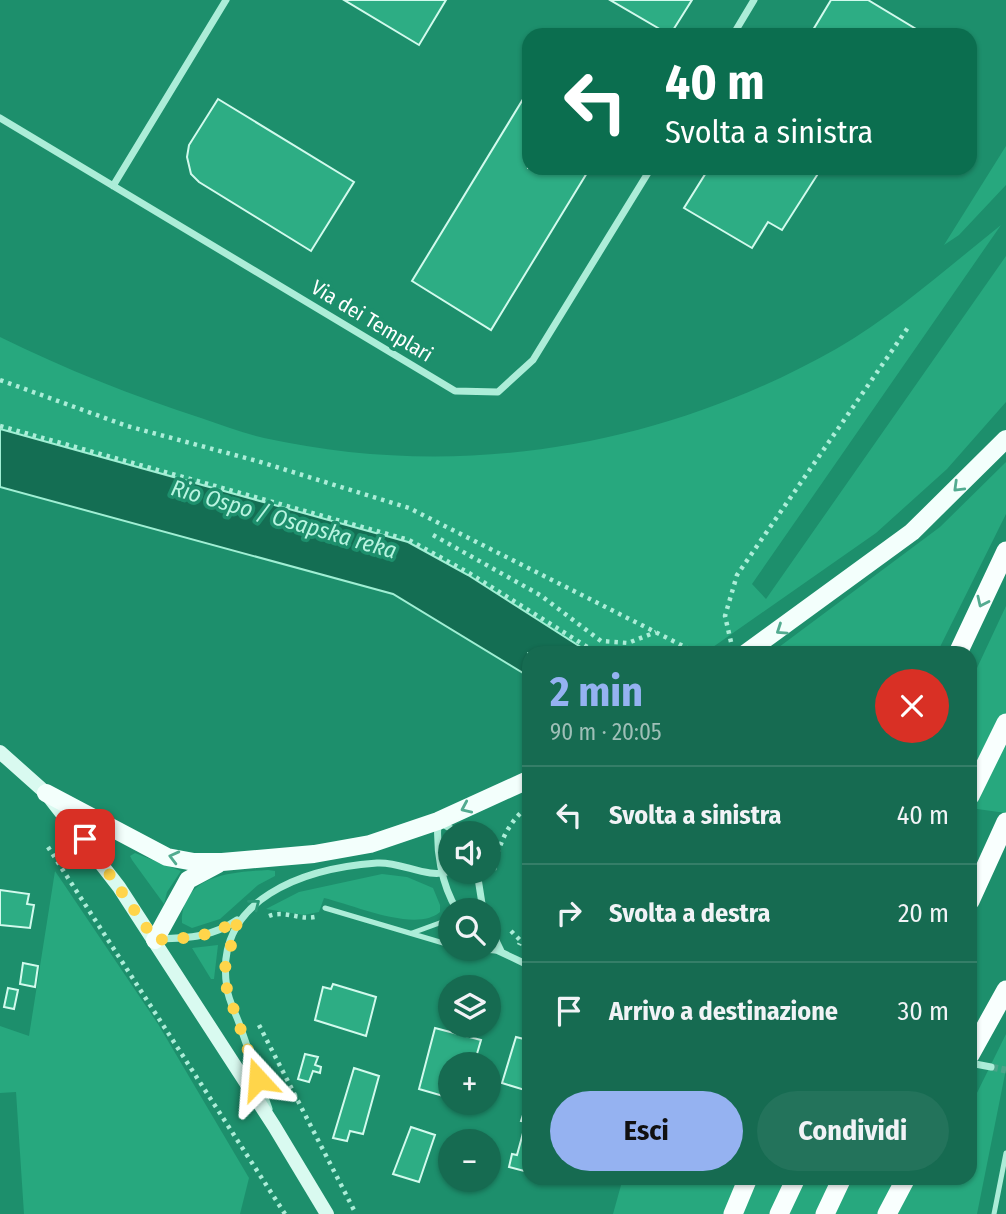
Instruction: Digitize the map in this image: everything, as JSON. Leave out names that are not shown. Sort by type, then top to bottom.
[{"type":"highway","points":[[961,646],[1006,551]]},
{"type":"highway","points":[[977,782],[1006,723]]},
{"type":"highway","points":[[977,886],[1006,822]]},
{"type":"highway","points":[[977,1042],[1006,990]]},
{"type":"highway","points":[[733,1214],[745,1185]]},
{"type":"highway","points":[[779,1214],[793,1185]]},
{"type":"highway","points":[[825,1214],[839,1185]]},
{"type":"highway","points":[[887,1214],[902,1185]]},
{"type":"main road","points":[[743,646],[912,532],[1006,439]]},
{"type":"main road","points":[[0,752],[46,793],[85,839],[155,940],[275,1126],[327,1214]]},
{"type":"main road","points":[[46,793],[167,857],[194,862],[222,862],[314,855],[370,844],[438,821],[522,783]]},
{"type":"main road","points":[[155,940],[188,880],[222,862]]},
{"type":"street","points":[[113,186],[226,0]]},
{"type":"street","points":[[737,28],[754,0]]},
{"type":"street","name":"Via dei Templari","points":[[0,118],[455,391],[498,392],[533,359],[647,175]]},
{"type":"street","points":[[438,821],[438,845]]},
{"type":"street","points":[[155,940],[200,937],[221,931],[278,888],[306,876],[379,862],[438,871]]},
{"type":"street","points":[[238,919],[225,968],[227,990],[275,1126]]},
{"type":"street","points":[[501,952],[522,963]]},
{"type":"street","points":[[977,1065],[991,1068]]},
{"type":"lane","points":[[325,908],[438,941]]},
{"type":"lane","points":[[412,933],[438,924]]},
{"type":"lane","points":[[993,1214],[1006,1153]]},
{"type":"path","points":[[738,646],[725,616],[737,575],[908,326]]},
{"type":"path","points":[[0,380],[127,426],[257,461],[408,508],[684,646]]},
{"type":"path","points":[[0,426],[408,540],[480,579],[586,646]]},
{"type":"path","points":[[433,534],[540,595],[601,641],[628,643],[657,631]]},
{"type":"path","points":[[501,844],[511,823],[522,813]]},
{"type":"path","points":[[48,846],[285,1214]]},
{"type":"path","points":[[266,917],[274,914],[303,920],[318,917]]},
{"type":"path","points":[[506,921],[521,941],[511,958]]},
{"type":"path","points":[[258,1022],[356,1214]]},
{"type":"shaded area","points":[[1006,146],[1006,185],[959,235],[944,245]]},
{"type":"shaded area","points":[[1001,225],[752,584],[766,599],[1006,256],[1006,402],[947,469],[876,533],[714,646],[579,646],[468,575],[408,542],[0,429],[0,337],[125,391],[264,438],[338,451],[411,456],[485,455],[558,447],[630,432],[700,411],[769,383],[858,336]]},
{"type":"shaded area","points":[[1006,462],[1006,514],[940,646],[780,646],[940,527]]},
{"type":"shaded area","points":[[1006,606],[1006,816],[977,812],[977,668]]},
{"type":"shaded area","points":[[135,853],[181,871],[167,892],[164,904],[132,860],[130,856]]},
{"type":"shaded area","points":[[55,871],[158,1024],[249,1178],[240,1214],[24,1214],[16,1092],[0,1093],[0,1026],[29,1036]]},
{"type":"shaded area","points":[[275,871],[275,876],[258,885],[220,919],[192,928],[182,923],[184,907],[190,894],[200,885],[225,875]]},
{"type":"shaded area","points":[[382,874],[407,877],[433,888],[438,900],[438,913],[429,918],[401,919],[324,898],[319,912],[304,915],[266,909],[299,892]]},
{"type":"shaded area","points":[[218,945],[214,979],[211,979],[192,948]]},
{"type":"shaded area","points":[[1006,1034],[1006,1069],[977,1214],[613,1214],[621,1185],[977,1185],[977,1093]]},
{"type":"water","name":"Rio Ospo / Osapska reka","points":[[0,429],[408,542],[468,575],[579,646],[522,646],[522,672],[393,594],[0,487]]},
{"type":"pier","points":[[977,809],[1006,813],[1006,854],[977,851]]},
{"type":"building","points":[[344,0],[446,0],[419,45]]},
{"type":"building","points":[[610,0],[692,0],[674,28],[658,28]]},
{"type":"building","points":[[831,0],[868,0],[914,28],[814,28]]},
{"type":"building","points":[[218,99],[354,182],[311,251],[199,182],[191,174],[187,157],[189,145]]},
{"type":"building","points":[[522,101],[522,175],[586,175],[491,330],[412,281]]},
{"type":"building","points":[[705,175],[817,175],[782,230],[768,222],[752,248],[684,208]]},
{"type":"building","points":[[0,890],[29,894],[27,904],[34,905],[30,928],[0,925]]},
{"type":"building","points":[[23,963],[38,966],[35,987],[20,984]]},
{"type":"building","points":[[333,984],[376,997],[366,1036],[315,1020],[323,987],[331,989]]},
{"type":"building","points":[[8,988],[18,990],[14,1009],[4,1007]]},
{"type":"building","points":[[435,1028],[438,1029],[438,1038],[481,1040],[478,1052],[438,1052],[438,1095],[419,1089]]},
{"type":"building","points":[[516,1037],[522,1038],[522,1089],[502,1083]]},
{"type":"building","points":[[305,1054],[318,1057],[315,1065],[321,1067],[320,1073],[313,1071],[309,1082],[298,1079]]},
{"type":"building","points":[[354,1068],[379,1076],[363,1134],[350,1131],[347,1141],[333,1138]]},
{"type":"building","points":[[411,1127],[435,1135],[419,1182],[393,1174]]},
{"type":"building","points":[[522,1137],[522,1170],[509,1167],[512,1154],[517,1155]]},
{"type":"tunnel","points":[[991,1067],[1006,1070]]},
{"type":"route","points":[[85,839],[155,940],[200,937],[221,931],[238,919],[225,968],[227,990],[258,1079]]}]
